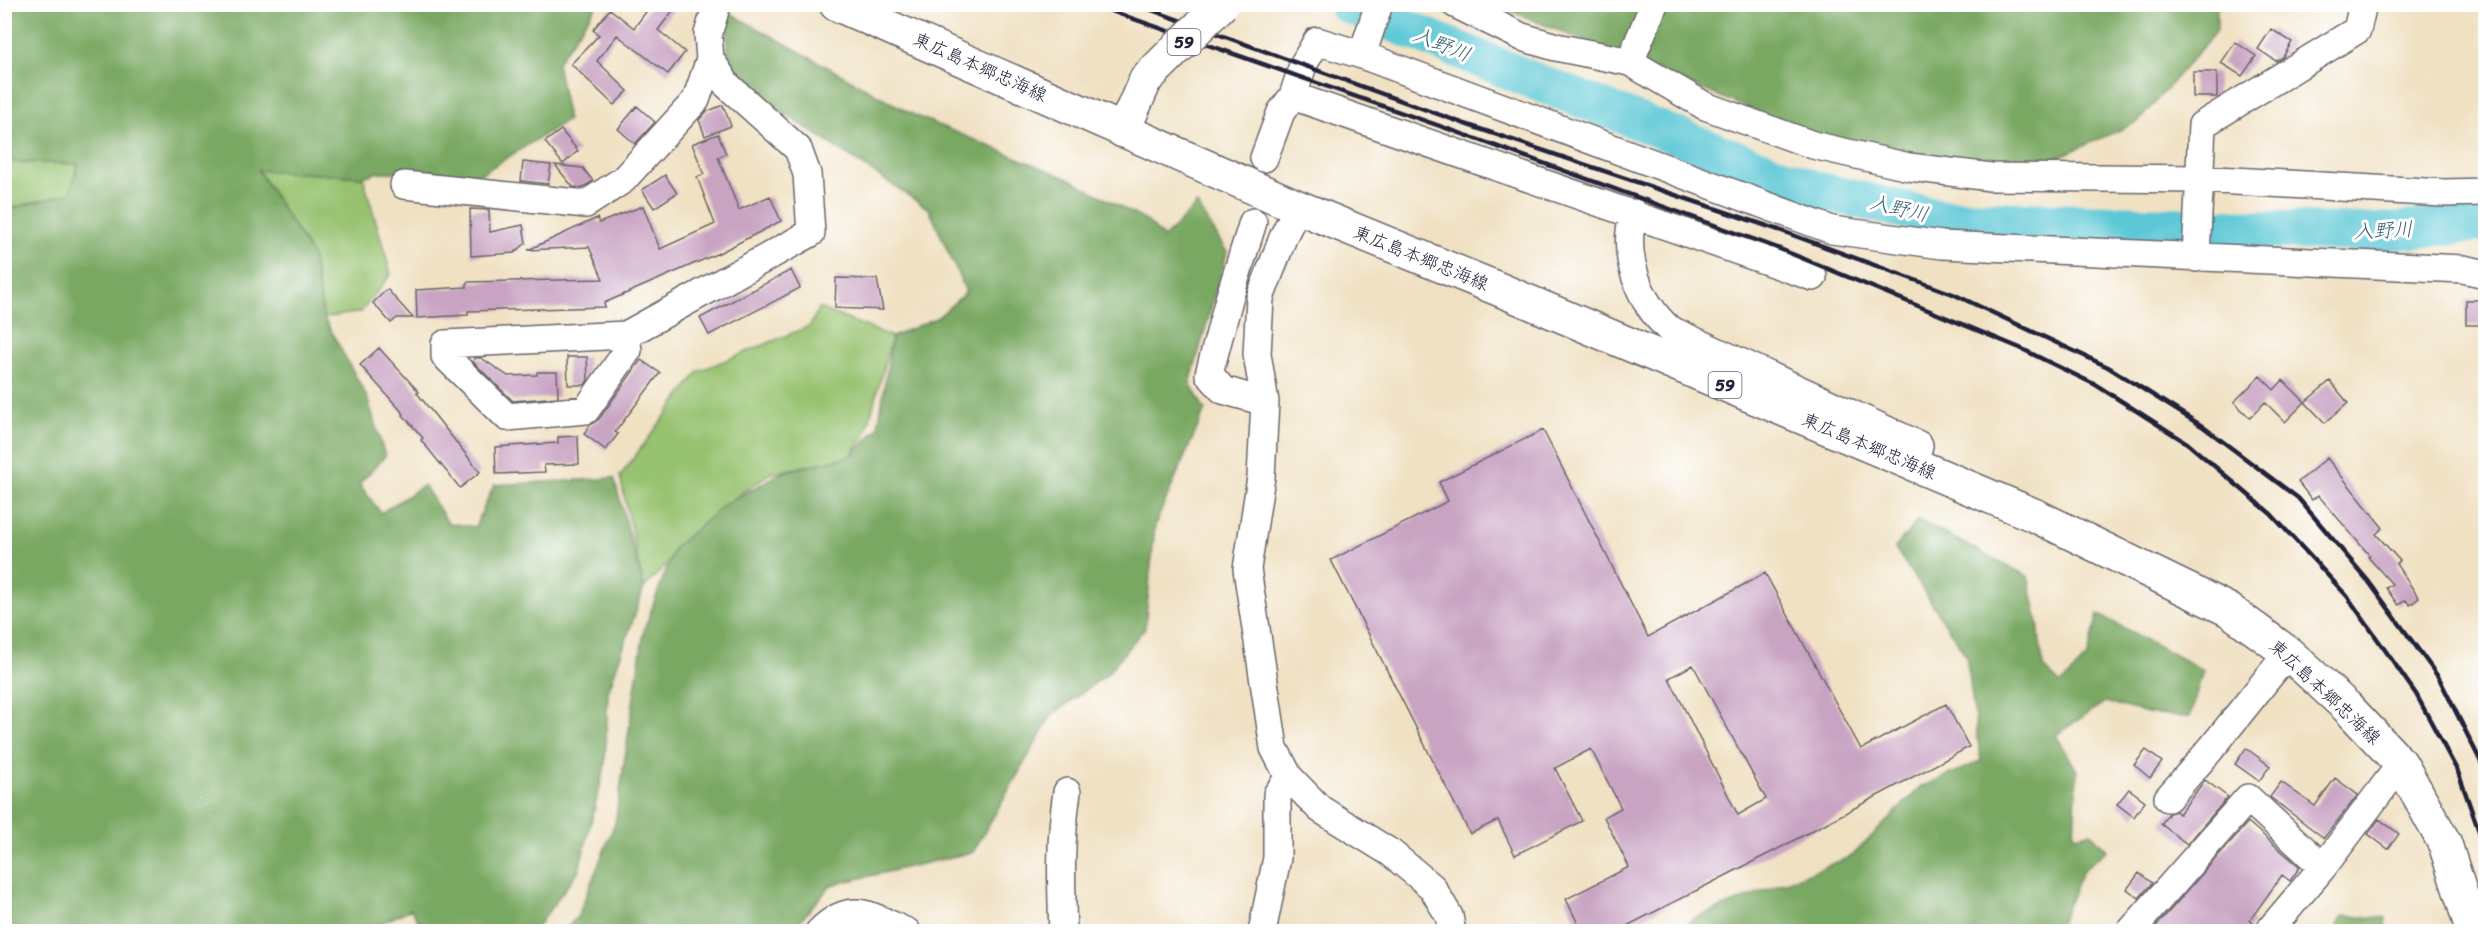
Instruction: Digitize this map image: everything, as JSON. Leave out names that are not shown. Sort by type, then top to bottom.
[{"type":"main road","name":"東広島本郷忠海線","points":[[836,4],[1298,207],[2036,516],[2229,609],[2288,653],[2347,707],[2401,764],[2445,844],[2473,932]]},
{"type":"main road","name":"59","points":[[1123,131],[1146,79],[1222,4]]},
{"type":"street","points":[[404,185],[586,204],[623,180],[696,100],[710,59],[708,34],[717,4]]},
{"type":"street","points":[[1364,47],[1379,4]]},
{"type":"street","points":[[1455,4],[1522,37],[1556,47],[1630,62],[1705,106],[1814,145],[1909,167],[1991,177],[2199,183],[2443,194],[2486,192]]},
{"type":"street","points":[[1630,62],[1654,4]]},
{"type":"street","points":[[2196,258],[2202,125],[2357,30],[2363,4]]},
{"type":"street","points":[[1264,158],[1281,112],[1293,96],[1303,65],[1317,41],[1364,47],[1832,230],[1942,244],[2196,258],[2463,269],[2486,274]]},
{"type":"street","points":[[626,334],[628,350],[586,410],[507,417],[445,356],[445,344],[626,334],[811,233],[807,174],[798,149],[727,85],[710,59]]},
{"type":"street","points":[[1293,96],[1634,213],[1813,278]]},
{"type":"street","points":[[1298,207],[1284,235],[1260,298],[1257,354],[1265,402],[1261,477],[1247,569],[1274,748],[1289,777],[1320,810],[1391,853],[1432,887],[1449,916],[1452,932]]},
{"type":"street","points":[[1634,213],[1629,230],[1628,246],[1634,271],[1656,318],[1668,329],[1918,445],[1914,465]]},
{"type":"street","points":[[1253,222],[1209,374],[1223,390],[1265,402]]},
{"type":"street","points":[[2168,798],[2211,750],[2288,653]]},
{"type":"street","points":[[2268,932],[2323,867],[2401,764]]},
{"type":"street","points":[[1262,932],[1277,858],[1277,794],[1289,777]]},
{"type":"street","points":[[1063,932],[1062,852],[1067,792]]},
{"type":"street","points":[[2130,932],[2248,798],[2323,867]]},
{"type":"street","points":[[819,932],[840,915],[860,911],[906,932]]},
{"type":"green space","points":[[2217,4],[2217,30],[2138,122],[1995,185],[1811,134],[1496,5]]},
{"type":"green space","points":[[5,5],[597,5],[557,63],[568,120],[481,174],[379,172],[363,177],[258,170],[312,255],[324,318],[367,397],[385,456],[359,484],[381,513],[424,485],[448,523],[475,527],[494,485],[614,478],[644,588],[608,692],[605,766],[579,870],[534,931],[424,931],[411,909],[365,931],[5,931],[5,210],[70,193],[78,164],[5,162]]},
{"type":"green space","points":[[728,12],[914,115],[1074,181],[1148,222],[1164,238],[1197,204],[1227,252],[1190,383],[1205,410],[1155,525],[1145,628],[1106,675],[1052,715],[973,852],[831,885],[791,931],[563,932],[578,916],[615,823],[644,630],[674,548],[725,504],[783,472],[851,456],[878,428],[892,337],[938,317],[966,292],[929,209],[779,110],[728,62]]},
{"type":"green space","points":[[5,162],[78,164],[70,193],[5,210]]},
{"type":"green space","points":[[258,170],[363,177],[391,274],[361,312],[324,318],[312,255]]},
{"type":"green space","points":[[819,308],[892,337],[866,433],[851,456],[769,474],[720,508],[644,588],[620,476],[699,371],[810,326]]},
{"type":"green space","points":[[1918,520],[2028,576],[2038,623],[2043,667],[2061,684],[2088,656],[2098,614],[2203,670],[2190,717],[2147,713],[2105,702],[2056,735],[2077,771],[2074,836],[2091,833],[2107,850],[2082,871],[2057,931],[1684,931],[1690,920],[1852,856],[1921,787],[1981,761],[1966,655],[1895,548]]},
{"type":"green space","points":[[2343,916],[2386,918],[2386,931],[2335,931]]},
{"type":"building","points":[[652,4],[678,4],[658,30],[685,52],[668,74],[617,35],[597,61],[628,91],[614,105],[571,64],[599,35],[593,30],[610,9],[634,28]]},
{"type":"building","points":[[2271,29],[2292,42],[2283,57],[2276,61],[2258,49]]},
{"type":"building","points":[[2235,42],[2256,56],[2242,76],[2221,63]]},
{"type":"building","points":[[2193,72],[2217,72],[2217,97],[2193,97]]},
{"type":"building","points":[[723,105],[731,126],[705,136],[699,120],[706,112]]},
{"type":"building","points":[[637,106],[655,122],[635,144],[618,129]]},
{"type":"building","points":[[561,130],[578,151],[563,164],[545,142]]},
{"type":"building","points":[[718,134],[726,154],[718,157],[739,210],[770,196],[781,221],[721,252],[604,303],[605,307],[468,311],[468,315],[417,318],[416,290],[467,287],[467,282],[603,279],[589,247],[528,250],[597,218],[599,223],[643,206],[660,249],[715,224],[697,177],[704,174],[692,144]]},
{"type":"building","points":[[523,162],[551,165],[548,184],[521,181]]},
{"type":"building","points":[[555,165],[583,168],[593,181],[582,188],[573,187]]},
{"type":"building","points":[[665,175],[677,193],[654,208],[642,190]]},
{"type":"building","points":[[470,209],[489,210],[490,232],[523,225],[526,243],[514,253],[471,256]]},
{"type":"building","points":[[791,270],[800,288],[709,335],[700,318]]},
{"type":"building","points":[[836,278],[877,279],[883,310],[835,308]]},
{"type":"building","points":[[387,289],[413,318],[397,318],[391,323],[373,303]]},
{"type":"building","points":[[2466,300],[2486,300],[2486,325],[2466,325]]},
{"type":"building","points":[[379,348],[419,392],[417,393],[480,472],[460,488],[421,440],[423,438],[404,414],[360,365]]},
{"type":"building","points":[[567,357],[587,357],[588,380],[585,385],[568,385]]},
{"type":"building","points":[[475,358],[481,358],[508,376],[557,372],[558,397],[513,401],[473,362]]},
{"type":"building","points":[[641,360],[660,373],[615,432],[618,434],[606,450],[584,434],[590,425],[599,419]]},
{"type":"building","points":[[2260,376],[2274,390],[2283,380],[2305,402],[2285,422],[2265,402],[2250,418],[2234,402]]},
{"type":"building","points":[[2330,381],[2348,403],[2325,423],[2305,402]]},
{"type":"building","points":[[1543,430],[1648,637],[1765,573],[1861,749],[1946,704],[1969,747],[1772,852],[1615,932],[1582,932],[1566,899],[1629,867],[1604,817],[1621,808],[1591,749],[1555,768],[1582,821],[1515,855],[1498,820],[1470,834],[1331,560],[1448,501],[1439,482]],"holes":[[[1693,665],[1766,799],[1738,815],[1669,678]]]},
{"type":"building","points":[[578,436],[579,464],[544,465],[545,472],[496,474],[495,447],[558,443],[558,437]]},
{"type":"building","points":[[2327,458],[2383,528],[2376,534],[2400,561],[2396,564],[2419,598],[2410,605],[2406,600],[2398,605],[2386,588],[2392,584],[2368,557],[2370,556],[2318,495],[2312,500],[2298,482]]},
{"type":"building","points":[[2246,748],[2270,766],[2259,781],[2235,764]]},
{"type":"building","points":[[2146,750],[2162,762],[2150,778],[2134,765]]},
{"type":"building","points":[[2335,778],[2358,795],[2324,838],[2270,797],[2281,782],[2315,806]]},
{"type":"building","points":[[2205,780],[2228,797],[2187,844],[2161,824],[2169,813],[2176,811],[2179,814]]},
{"type":"building","points":[[2129,789],[2145,801],[2134,817],[2117,804]]},
{"type":"building","points":[[2379,819],[2399,834],[2388,849],[2368,834]]},
{"type":"building","points":[[2248,822],[2300,867],[2290,881],[2282,875],[2250,920],[2253,922],[2246,932],[2151,932]]},
{"type":"building","points":[[2139,873],[2152,883],[2139,898],[2127,889]]},
{"type":"waterway","name":"入野川","points":[[1347,4],[1529,79],[1816,190],[1940,218],[2367,233],[2486,223]]},
{"type":"railway","points":[[1091,4],[1457,132],[1775,247],[2020,348],[2096,385],[2187,443],[2271,514],[2347,596],[2416,694],[2458,772],[2486,851]]},
{"type":"railway","points":[[1135,4],[1465,124],[1779,230],[1953,294],[2108,367],[2202,426],[2298,498],[2369,582],[2439,678],[2486,772]]}]
